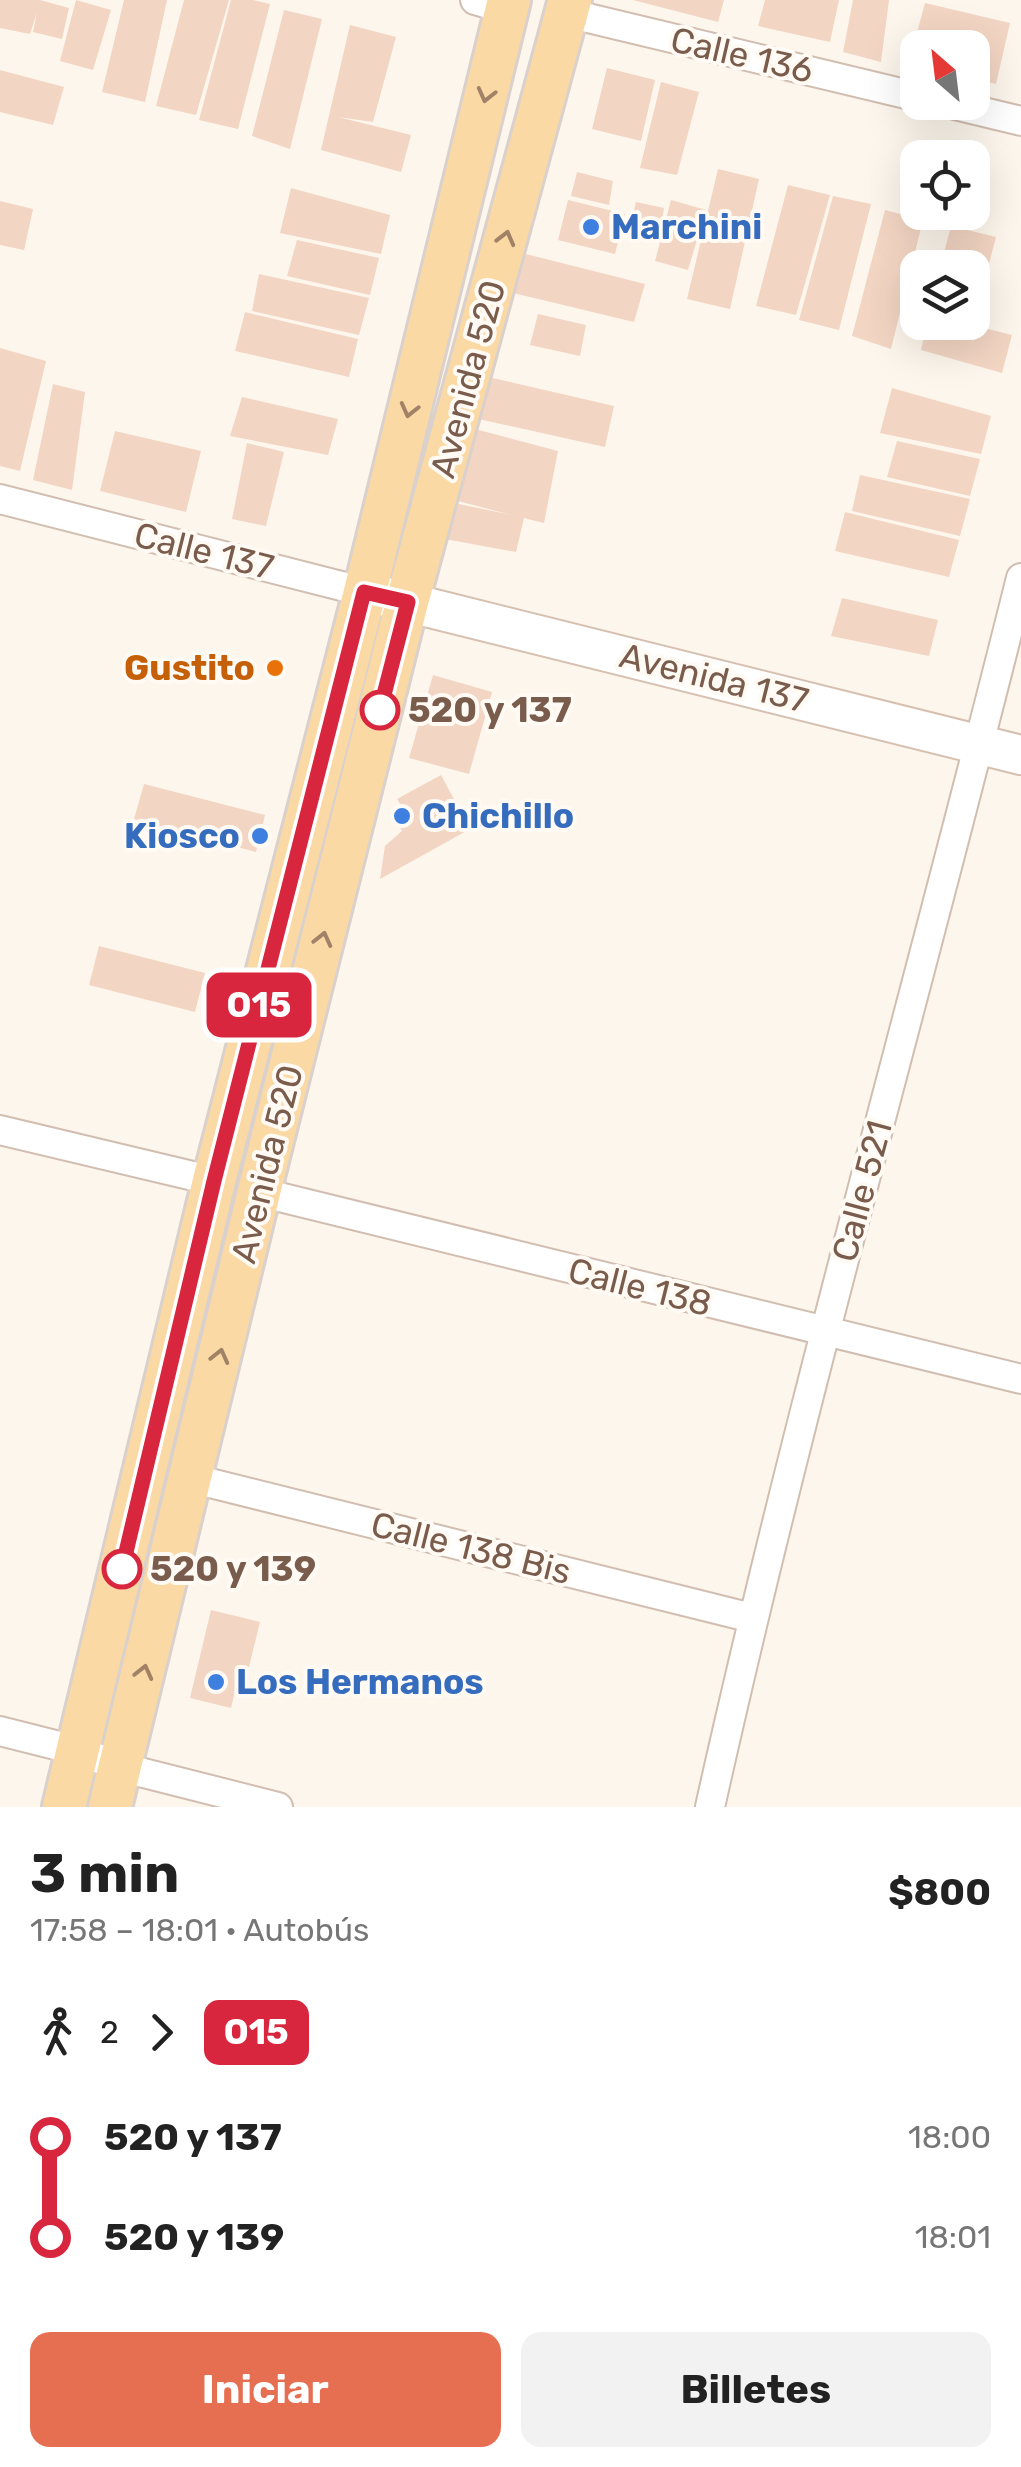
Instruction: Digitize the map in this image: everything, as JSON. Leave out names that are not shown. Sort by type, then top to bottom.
[{"type":"main road","name":"Avenida 520","points":[[64,1807],[214,1181],[364,592],[497,3]]},
{"type":"main road","name":"Avenida 520","points":[[115,1787],[259,1192],[408,602],[568,6]]},
{"type":"street","name":"Calle 136","points":[[568,6],[900,92]]},
{"type":"street","points":[[990,114],[1021,122]]},
{"type":"street","name":"Calle 137","points":[[0,499],[408,602]]},
{"type":"street","name":"Calle 521","points":[[710,1807],[752,1618],[1021,578]]},
{"type":"street","name":"Avenida 137","points":[[408,602],[1021,755]]},
{"type":"street","points":[[0,1130],[214,1181]]},
{"type":"street","name":"Calle 138","points":[[259,1192],[1021,1379]]},
{"type":"street","name":"Calle 138 Bis","points":[[190,1478],[752,1618]]},
{"type":"street","points":[[0,1731],[79,1752],[115,1787],[278,1807]]},
{"type":"building","points":[[0,0],[40,0],[69,8],[62,39],[33,32],[37,12],[30,34],[0,28]]},
{"type":"building","points":[[76,0],[111,10],[93,70],[60,61]]},
{"type":"building","points":[[124,0],[167,0],[145,102],[102,92]]},
{"type":"building","points":[[184,0],[229,0],[196,115],[156,106]]},
{"type":"building","points":[[231,0],[270,4],[238,129],[199,120]]},
{"type":"building","points":[[633,0],[724,0],[718,22]]},
{"type":"building","points":[[765,0],[839,0],[830,42],[758,26]]},
{"type":"building","points":[[853,0],[889,0],[881,62],[843,52]]},
{"type":"building","points":[[925,3],[1010,23],[996,84],[990,82],[990,30],[918,30]]},
{"type":"building","points":[[284,10],[322,19],[290,149],[252,136]]},
{"type":"building","points":[[350,25],[396,37],[373,122],[338,117],[411,135],[401,172],[321,150]]},
{"type":"building","points":[[607,68],[655,80],[641,141],[592,129]]},
{"type":"building","points":[[0,70],[64,87],[53,125],[0,112]]},
{"type":"building","points":[[661,82],[699,92],[677,175],[640,168]]},
{"type":"building","points":[[718,169],[759,179],[730,309],[687,299]]},
{"type":"building","points":[[577,172],[613,181],[609,205],[571,196]]},
{"type":"building","points":[[788,185],[830,195],[796,315],[756,306]]},
{"type":"building","points":[[291,188],[390,215],[381,254],[280,233]]},
{"type":"building","points":[[833,196],[871,204],[839,330],[799,320]]},
{"type":"building","name":"Marchini","points":[[568,200],[625,214],[615,254],[558,240]]},
{"type":"building","points":[[671,200],[706,210],[688,270],[655,261]]},
{"type":"building","points":[[0,201],[33,209],[24,250],[0,245]]},
{"type":"building","points":[[636,202],[664,208],[659,240],[629,232]]},
{"type":"building","points":[[885,210],[900,214],[900,230],[921,230],[916,250],[900,250],[900,313],[891,349],[852,336]]},
{"type":"building","points":[[950,230],[996,237],[990,260],[990,250],[945,250]]},
{"type":"building","points":[[297,240],[379,258],[370,295],[287,276]]},
{"type":"building","points":[[514,251],[645,284],[634,322],[505,291]]},
{"type":"building","points":[[259,274],[369,298],[359,335],[252,311]]},
{"type":"building","points":[[245,312],[358,339],[349,377],[235,351]]},
{"type":"building","points":[[538,314],[586,325],[580,356],[530,345]]},
{"type":"building","points":[[990,330],[1012,335],[1002,373],[921,350],[923,340],[990,340]]},
{"type":"building","points":[[0,348],[46,361],[20,471],[0,466]]},
{"type":"building","points":[[484,376],[614,406],[605,447],[474,418]]},
{"type":"building","points":[[53,384],[85,392],[72,490],[33,480]]},
{"type":"building","points":[[892,388],[991,416],[981,454],[880,433]]},
{"type":"building","points":[[242,397],[338,419],[328,455],[230,436]]},
{"type":"building","points":[[471,428],[558,451],[544,523],[524,518],[516,552],[445,539],[454,503],[512,515],[454,500]]},
{"type":"building","points":[[115,431],[201,451],[186,512],[100,491]]},
{"type":"building","points":[[897,441],[980,459],[970,496],[887,477]]},
{"type":"building","points":[[247,443],[284,452],[266,526],[232,519]]},
{"type":"building","points":[[860,475],[970,499],[960,536],[852,511]]},
{"type":"building","points":[[845,512],[959,540],[949,577],[835,551]]},
{"type":"building","points":[[842,598],[938,620],[929,656],[831,636]]},
{"type":"building","points":[[433,675],[492,692],[469,774],[409,758]]},
{"type":"building","points":[[441,775],[470,829],[380,879],[385,846],[402,831],[392,813],[402,807],[397,799]]},
{"type":"building","points":[[144,784],[265,815],[256,852],[134,819]]},
{"type":"building","points":[[99,946],[205,973],[195,1012],[89,985]]},
{"type":"building","points":[[211,1610],[260,1622],[249,1667],[241,1666],[231,1708],[190,1698]]},
{"type":"bus line","name":"O15","points":[[122,1569],[214,1181],[364,592],[408,602],[380,710]]},
{"type":"place","name":"Marchini","points":[[591,227]]},
{"type":"place","name":"Gustito","points":[[275,668]]},
{"type":"place","name":"520 y 137","points":[[380,710]]},
{"type":"place","name":"Chichillo","points":[[402,816]]},
{"type":"place","name":"Kiosco","points":[[260,836]]},
{"type":"place","name":"520 y 139","points":[[122,1569]]},
{"type":"place","name":"Los Hermanos","points":[[216,1682]]}]
